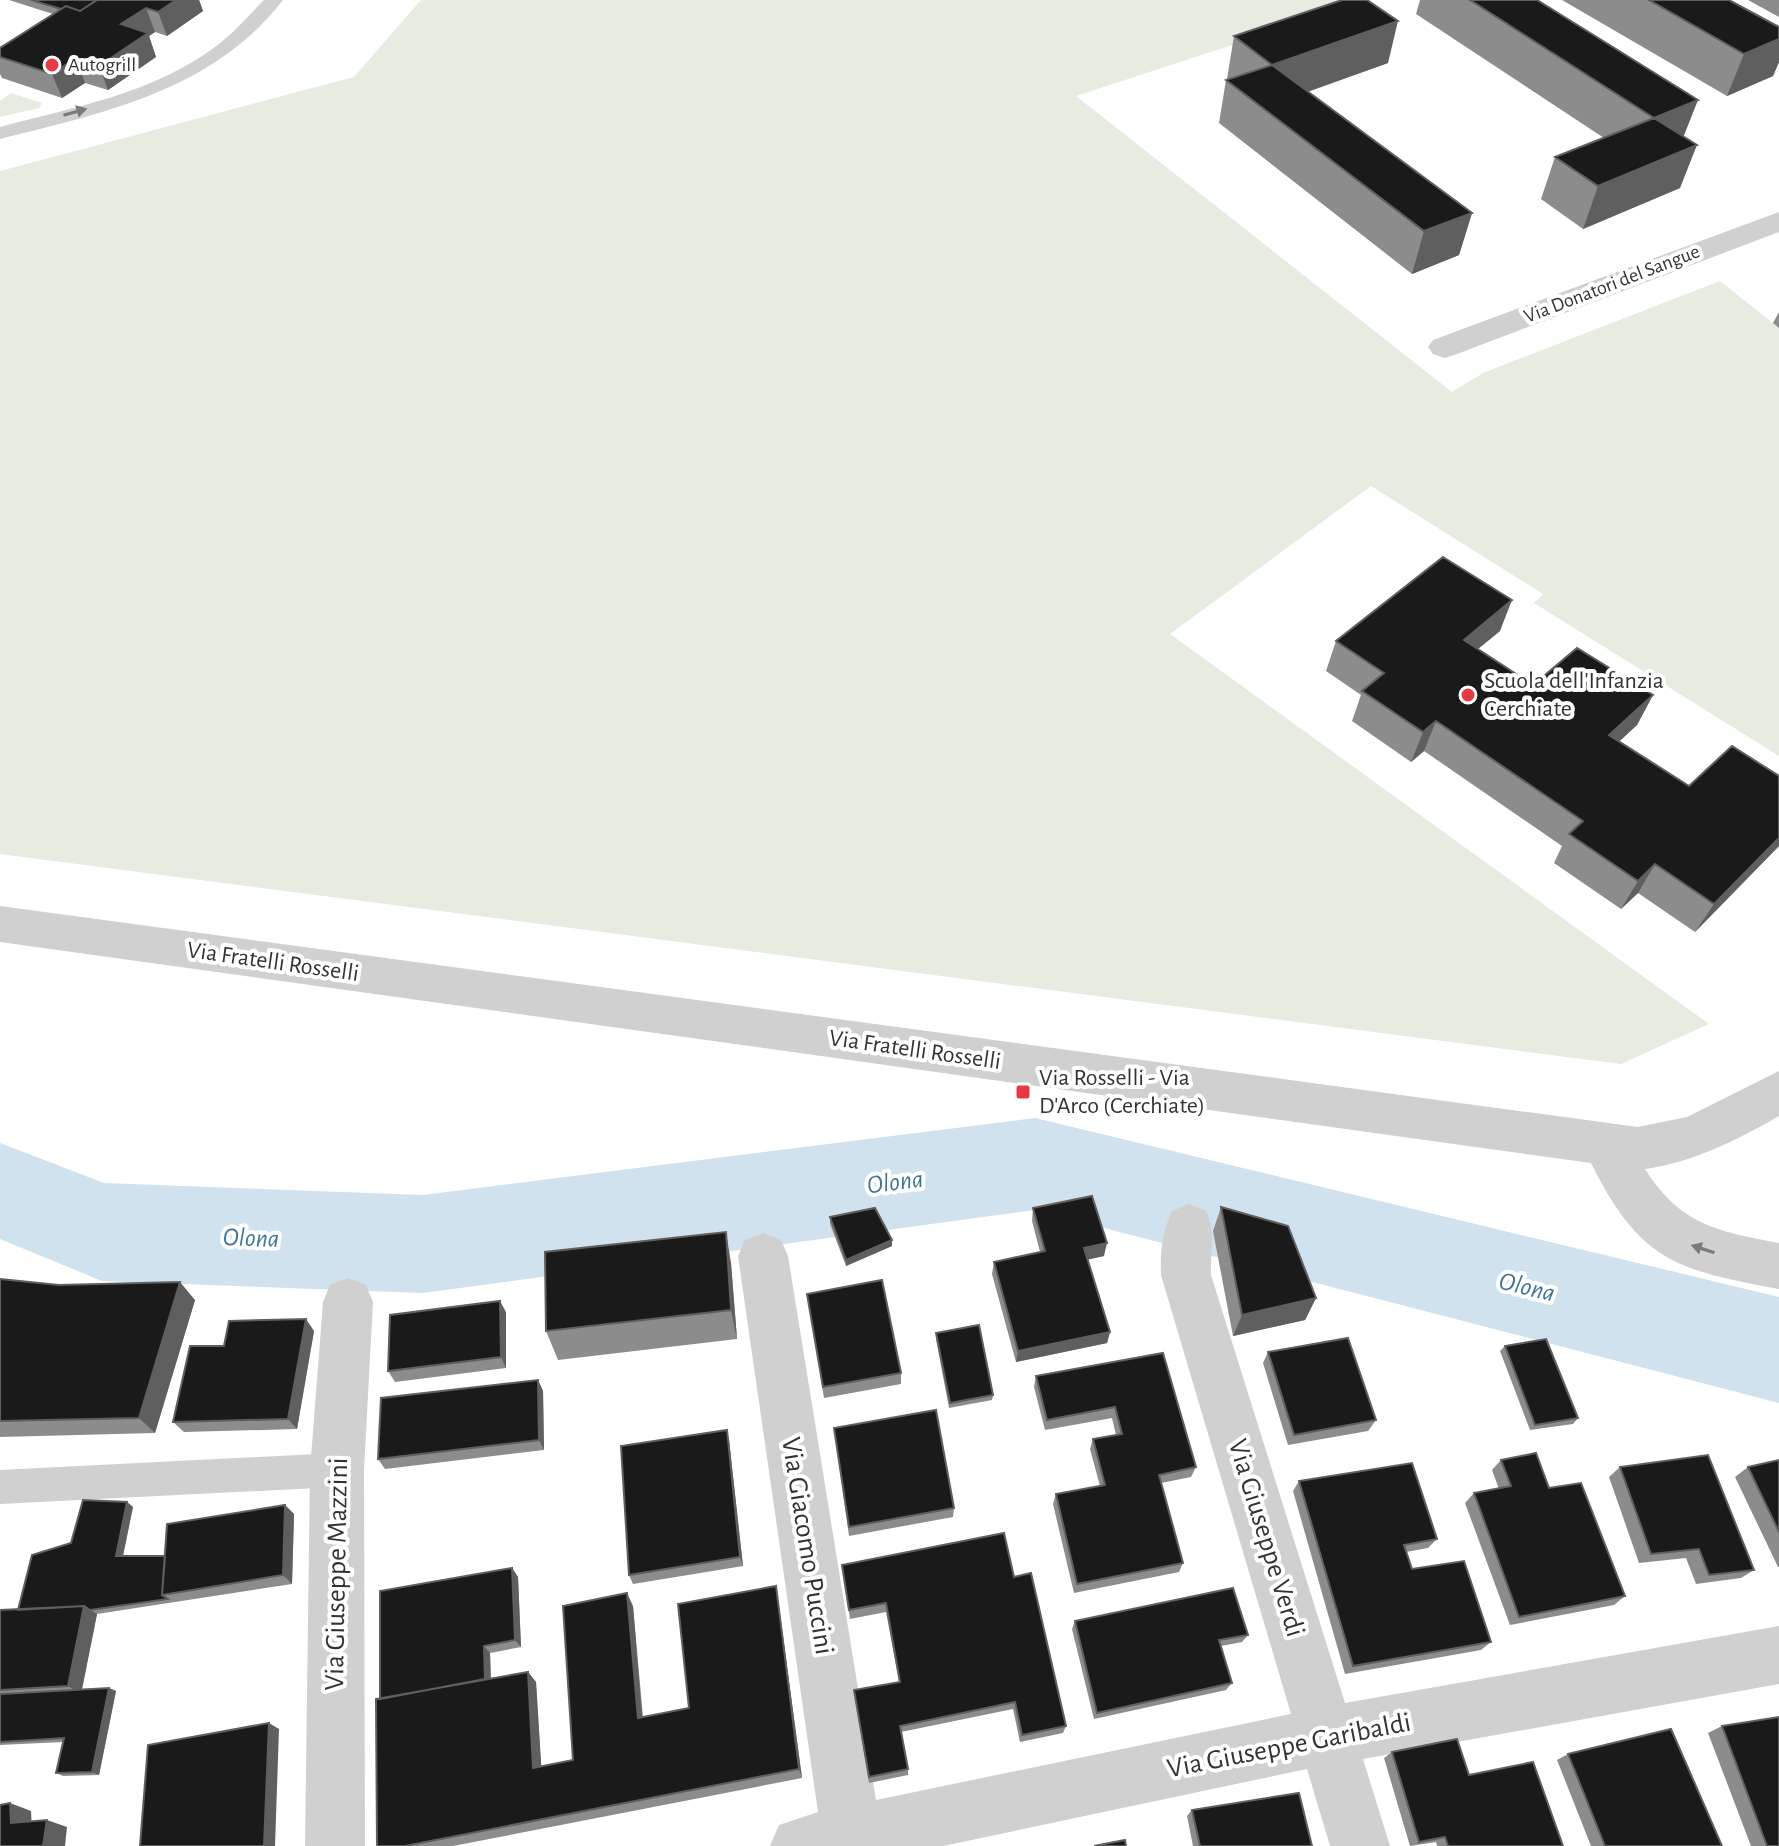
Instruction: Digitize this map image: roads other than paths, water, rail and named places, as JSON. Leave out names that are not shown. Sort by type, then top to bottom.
[{"type":"street","name":"Via Donatori del Sangue","points":[[1445,347],[1779,221]]},
{"type":"street","name":"Via Fratelli Rosselli","points":[[0,924],[1638,1148],[1671,1145],[1705,1133],[1779,1092]]},
{"type":"street","points":[[1606,1144],[1627,1187],[1642,1209],[1664,1231],[1690,1245],[1727,1257],[1779,1266]]},
{"type":"street","name":"Via Giuseppe Verdi","points":[[1189,1227],[1185,1249],[1186,1275],[1360,1846]]},
{"type":"street","name":"Via Giacomo Puccini","points":[[763,1256],[826,1841]]},
{"type":"street","name":"Via Giuseppe Mazzini","points":[[335,1846],[337,1470],[348,1302]]},
{"type":"street","name":"Via Giuseppe Garibaldi","points":[[826,1841],[1326,1736],[1779,1655]]},
{"type":"lane","points":[[0,133],[136,95],[173,79],[222,51],[274,0]]},
{"type":"lane","points":[[0,1487],[337,1470]]},
{"type":"waterway","name":"Olona","points":[[0,1190],[102,1232],[423,1244],[1035,1164],[1779,1350]]},
{"type":"place","name":"Autogrill","points":[[52,65]]},
{"type":"place","name":"Scuola dell'Infanzia Cerchiate","points":[[1468,695]]},
{"type":"place","name":"Via Rosselli - Via D'Arco (Cerchiate)","points":[[1023,1092]]}]
